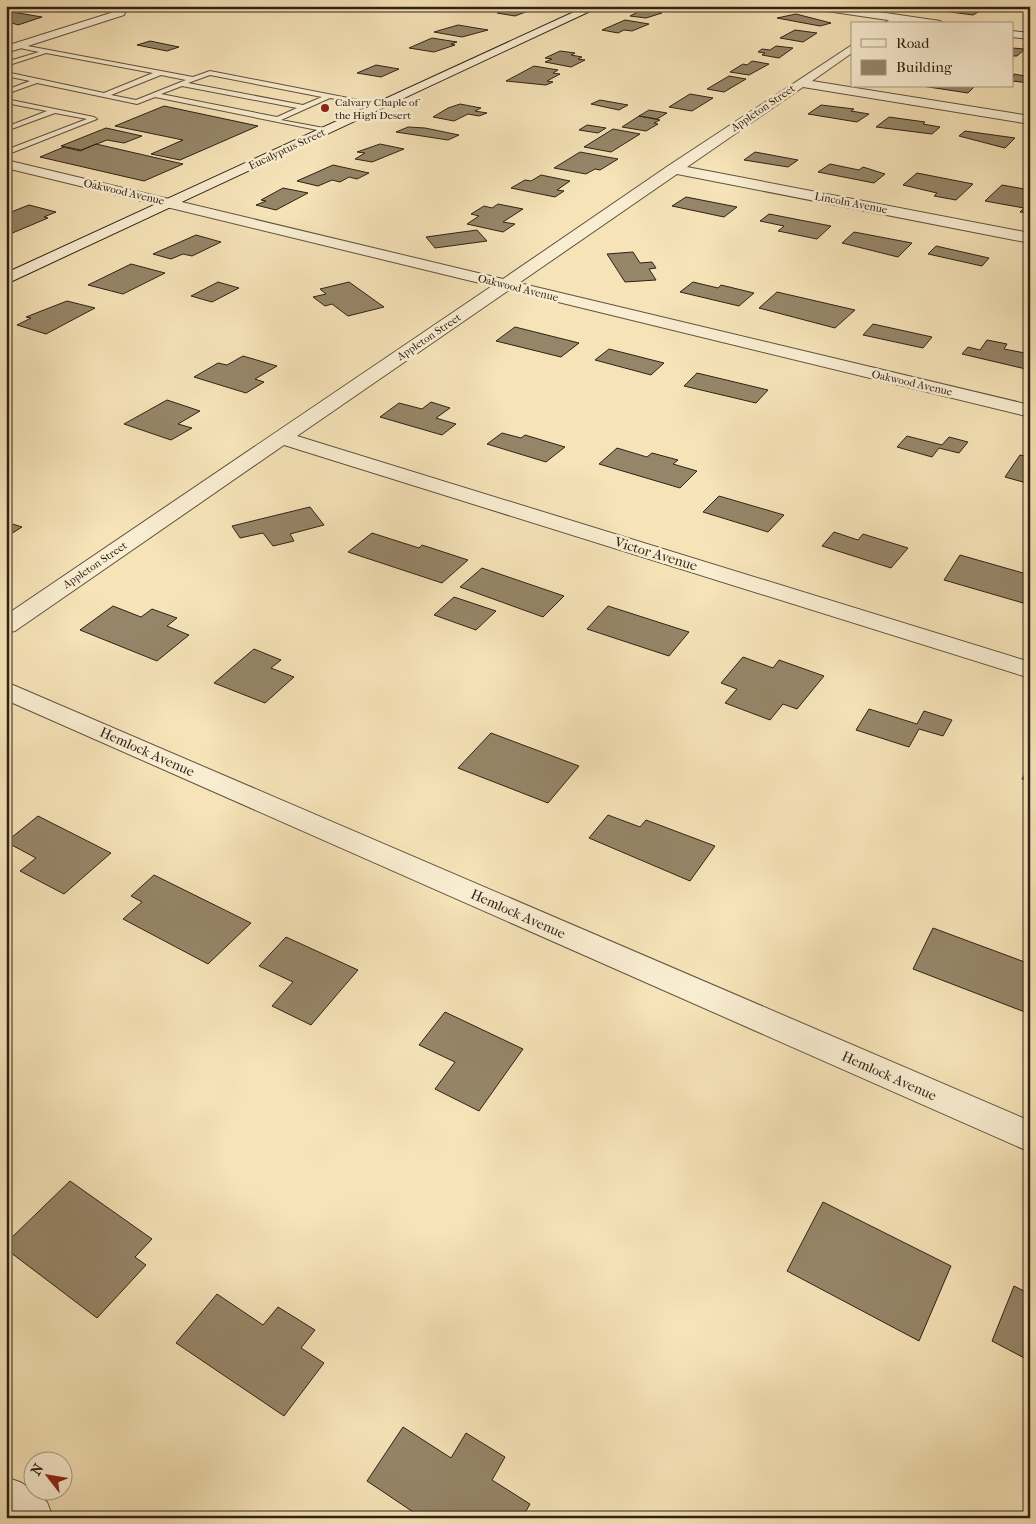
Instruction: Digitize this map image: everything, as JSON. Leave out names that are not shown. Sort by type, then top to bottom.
[{"type":"street","name":"Eucalyptus Street","points":[[6,279],[596,6]]},
{"type":"street","points":[[813,6],[892,21],[908,22]]},
{"type":"street","points":[[12,48],[120,13],[91,8]]},
{"type":"street","points":[[1014,34],[1030,36]]},
{"type":"street","name":"Appleton Street","points":[[6,626],[851,49]]},
{"type":"street","points":[[800,83],[1030,120]]},
{"type":"street","name":"Oakwood Avenue","points":[[6,164],[1030,411]]},
{"type":"street","name":"Lincoln Avenue","points":[[673,169],[1030,238]]},
{"type":"street","name":"Victor Avenue","points":[[282,438],[1030,670]]},
{"type":"street","name":"Hemlock Avenue","points":[[6,690],[1030,1137]]},
{"type":"street","points":[[6,1500],[31,1518]]},
{"type":"lane","points":[[12,48],[46,52],[193,79]]},
{"type":"lane","points":[[6,64],[46,52]]},
{"type":"lane","points":[[103,95],[160,73]]},
{"type":"lane","points":[[6,74],[137,102],[210,73],[382,106]]},
{"type":"lane","points":[[6,92],[36,80]]},
{"type":"lane","points":[[181,84],[304,107]]},
{"type":"lane","points":[[154,95],[276,119],[328,96]]},
{"type":"lane","points":[[6,101],[94,119],[6,153]]},
{"type":"lane","points":[[6,129],[54,111]]},
{"type":"lane","points":[[276,119],[274,121],[328,130]]},
{"type":"building","points":[[504,6],[541,6],[515,16],[497,13],[506,9],[500,8]]},
{"type":"building","points":[[925,6],[947,6],[980,11],[973,15],[921,8]]},
{"type":"building","points":[[646,8],[661,10],[657,12],[662,13],[646,18],[630,16]]},
{"type":"building","points":[[12,12],[42,17],[18,25],[6,21],[9,18],[6,18],[6,14]]},
{"type":"building","points":[[796,14],[831,23],[820,26],[777,18]]},
{"type":"building","points":[[625,20],[649,24],[632,31],[624,30],[618,33],[602,30]]},
{"type":"building","points":[[458,25],[488,30],[462,37],[434,32]]},
{"type":"building","points":[[795,30],[817,33],[803,42],[780,38]]},
{"type":"building","points":[[432,38],[457,42],[451,44],[455,45],[434,52],[409,48]]},
{"type":"building","points":[[150,41],[179,47],[167,51],[137,45]]},
{"type":"building","points":[[776,46],[793,48],[779,58],[762,55],[765,53],[758,52],[762,49],[770,50]]},
{"type":"building","points":[[1014,48],[1025,49],[1017,56],[1014,56]]},
{"type":"building","points":[[560,51],[575,53],[571,55],[582,57],[578,59],[585,60],[571,67],[545,62],[552,59],[545,58]]},
{"type":"building","points":[[752,61],[769,64],[749,75],[730,72],[743,64],[747,65]]},
{"type":"building","points":[[376,65],[399,69],[381,77],[357,73]]},
{"type":"building","points":[[534,66],[558,70],[553,73],[560,74],[547,81],[553,82],[546,85],[506,81]]},
{"type":"building","points":[[1014,74],[1030,77],[1030,83],[1014,81]]},
{"type":"building","points":[[729,76],[746,79],[724,92],[707,89]]},
{"type":"building","points":[[935,88],[973,88],[968,93]]},
{"type":"building","points":[[690,94],[713,98],[692,111],[669,107]]},
{"type":"building","points":[[600,100],[628,105],[619,110],[591,104]]},
{"type":"building","points":[[460,104],[481,108],[475,111],[487,113],[479,116],[468,114],[454,121],[433,117],[448,108]]},
{"type":"building","points":[[821,105],[854,109],[851,111],[869,114],[857,122],[808,114]]},
{"type":"building","points":[[164,106],[258,126],[180,160],[151,154],[183,140],[115,126]]},
{"type":"building","points":[[649,110],[667,113],[657,119],[639,116]]},
{"type":"building","points":[[639,116],[660,120],[654,123],[658,124],[646,131],[622,127]]},
{"type":"building","points":[[889,117],[925,122],[923,124],[940,127],[932,134],[876,127]]},
{"type":"building","points":[[587,125],[606,128],[598,133],[579,130]]},
{"type":"building","points":[[408,127],[425,128],[459,135],[448,140],[396,132]]},
{"type":"building","points":[[106,128],[142,136],[124,143],[107,140],[81,150],[61,146]]},
{"type":"building","points":[[613,129],[640,134],[611,152],[584,147]]},
{"type":"building","points":[[965,131],[1015,138],[1005,148],[959,136]]},
{"type":"building","points":[[96,144],[183,164],[144,181],[40,157],[64,147],[80,151]]},
{"type":"building","points":[[380,144],[404,149],[372,162],[355,159],[365,153],[357,152]]},
{"type":"building","points":[[580,152],[618,159],[600,170],[595,169],[586,174],[554,168]]},
{"type":"building","points":[[755,152],[798,160],[788,167],[744,160]]},
{"type":"building","points":[[830,164],[859,170],[863,167],[885,174],[874,183],[818,172]]},
{"type":"building","points":[[333,165],[369,173],[357,179],[349,177],[340,182],[332,180],[318,186],[297,181]]},
{"type":"building","points":[[917,173],[973,184],[956,200],[934,196],[937,193],[903,185]]},
{"type":"building","points":[[541,175],[570,181],[557,190],[564,191],[555,197],[511,188],[525,180],[531,181]]},
{"type":"building","points":[[1002,185],[1030,190],[1030,213],[1020,212],[1024,208],[985,201]]},
{"type":"building","points":[[283,188],[308,193],[276,210],[256,205],[266,201],[261,200]]},
{"type":"building","points":[[686,197],[737,207],[724,217],[672,206]]},
{"type":"building","points":[[498,204],[523,209],[503,222],[515,224],[503,232],[467,224],[479,216],[471,214],[484,206],[492,208]]},
{"type":"building","points":[[29,205],[56,212],[44,217],[48,218],[10,234],[6,233],[6,214]]},
{"type":"building","points":[[769,214],[831,226],[817,239],[778,231],[784,226],[760,221]]},
{"type":"building","points":[[477,230],[487,241],[435,248],[426,237]]},
{"type":"building","points":[[854,232],[912,243],[898,257],[842,243]]},
{"type":"building","points":[[196,235],[221,242],[192,256],[183,254],[171,259],[153,254]]},
{"type":"building","points":[[936,246],[989,258],[982,266],[928,254]]},
{"type":"building","points":[[633,252],[640,263],[652,262],[656,268],[649,269],[656,280],[625,282],[607,254]]},
{"type":"building","points":[[131,264],[165,273],[123,294],[88,285]]},
{"type":"building","points":[[218,282],[239,288],[212,302],[191,296]]},
{"type":"building","points":[[349,282],[384,307],[348,316],[332,304],[325,306],[313,297],[326,294],[320,289]]},
{"type":"building","points":[[693,282],[718,288],[721,285],[754,293],[739,306],[680,292]]},
{"type":"building","points":[[777,292],[855,310],[835,328],[759,308]]},
{"type":"building","points":[[67,301],[95,308],[46,334],[17,325],[31,318],[26,317]]},
{"type":"building","points":[[873,324],[932,337],[923,348],[863,335]]},
{"type":"building","points":[[515,327],[579,343],[561,357],[496,341]]},
{"type":"building","points":[[987,340],[1007,344],[1004,349],[1030,354],[1030,370],[962,354],[968,347],[980,350]]},
{"type":"building","points":[[609,349],[664,363],[651,375],[595,360]]},
{"type":"building","points":[[243,356],[277,366],[255,379],[264,382],[246,393],[194,377],[218,363],[227,365]]},
{"type":"building","points":[[697,373],[768,390],[756,403],[684,386]]},
{"type":"building","points":[[167,400],[200,411],[178,424],[192,428],[171,440],[124,424]]},
{"type":"building","points":[[431,402],[450,408],[436,418],[456,424],[442,435],[380,417],[399,403],[422,409]]},
{"type":"building","points":[[502,433],[521,438],[525,435],[565,447],[546,462],[487,444]]},
{"type":"building","points":[[907,436],[942,445],[949,437],[968,442],[959,453],[939,448],[932,457],[897,447]]},
{"type":"building","points":[[617,448],[647,457],[652,453],[678,460],[673,464],[697,471],[680,488],[599,464]]},
{"type":"building","points":[[1020,455],[1030,457],[1030,484],[1005,477]]},
{"type":"building","points":[[719,496],[784,515],[768,532],[703,512]]},
{"type":"building","points":[[310,507],[324,525],[290,534],[294,541],[273,546],[263,533],[240,538],[232,526]]},
{"type":"building","points":[[6,522],[22,527],[6,537]]},
{"type":"building","points":[[834,532],[858,540],[863,534],[908,548],[891,568],[822,546]]},
{"type":"building","points":[[372,533],[419,548],[422,545],[468,560],[442,583],[348,552]]},
{"type":"building","points":[[960,555],[1030,575],[1030,605],[944,580]]},
{"type":"building","points":[[482,568],[564,596],[543,617],[460,587]]},
{"type":"building","points":[[454,597],[496,611],[476,630],[434,615]]},
{"type":"building","points":[[113,606],[141,617],[152,609],[177,618],[167,626],[189,635],[157,661],[80,630]]},
{"type":"building","points":[[608,606],[689,632],[669,656],[587,629]]},
{"type":"building","points":[[254,649],[281,660],[271,668],[294,677],[265,703],[214,683]]},
{"type":"building","points":[[743,657],[773,668],[779,660],[824,676],[797,709],[783,704],[770,720],[725,703],[737,689],[721,683]]},
{"type":"building","points":[[869,709],[917,724],[924,711],[952,720],[943,736],[919,729],[909,747],[856,730]]},
{"type":"building","points":[[491,733],[579,766],[548,803],[458,768]]},
{"type":"building","points":[[1030,765],[1030,782],[1022,779]]},
{"type":"building","points":[[608,815],[640,827],[646,820],[715,846],[690,881],[589,838]]},
{"type":"building","points":[[38,816],[111,853],[64,894],[20,871],[36,858],[6,842]]},
{"type":"building","points":[[154,875],[251,923],[208,964],[123,919],[142,902],[131,896]]},
{"type":"building","points":[[933,928],[1030,964],[1030,1014],[913,969]]},
{"type":"building","points":[[286,937],[358,970],[311,1025],[272,1006],[293,982],[259,966]]},
{"type":"building","points":[[445,1012],[523,1049],[479,1111],[435,1089],[455,1062],[419,1045]]},
{"type":"building","points":[[70,1181],[152,1239],[135,1257],[146,1265],[97,1318],[6,1249],[6,1243]]},
{"type":"building","points":[[823,1202],[951,1266],[919,1341],[787,1271]]},
{"type":"building","points":[[1014,1286],[1030,1294],[1030,1361],[992,1341]]},
{"type":"building","points":[[217,1294],[263,1325],[278,1307],[315,1330],[301,1348],[324,1363],[284,1416],[176,1343]]},
{"type":"building","points":[[403,1427],[451,1458],[466,1433],[505,1457],[492,1480],[530,1504],[522,1518],[422,1518],[367,1481]]},
{"type":"place","name":"Calvary Chaple of the High Desert","points":[[325,108]]}]
